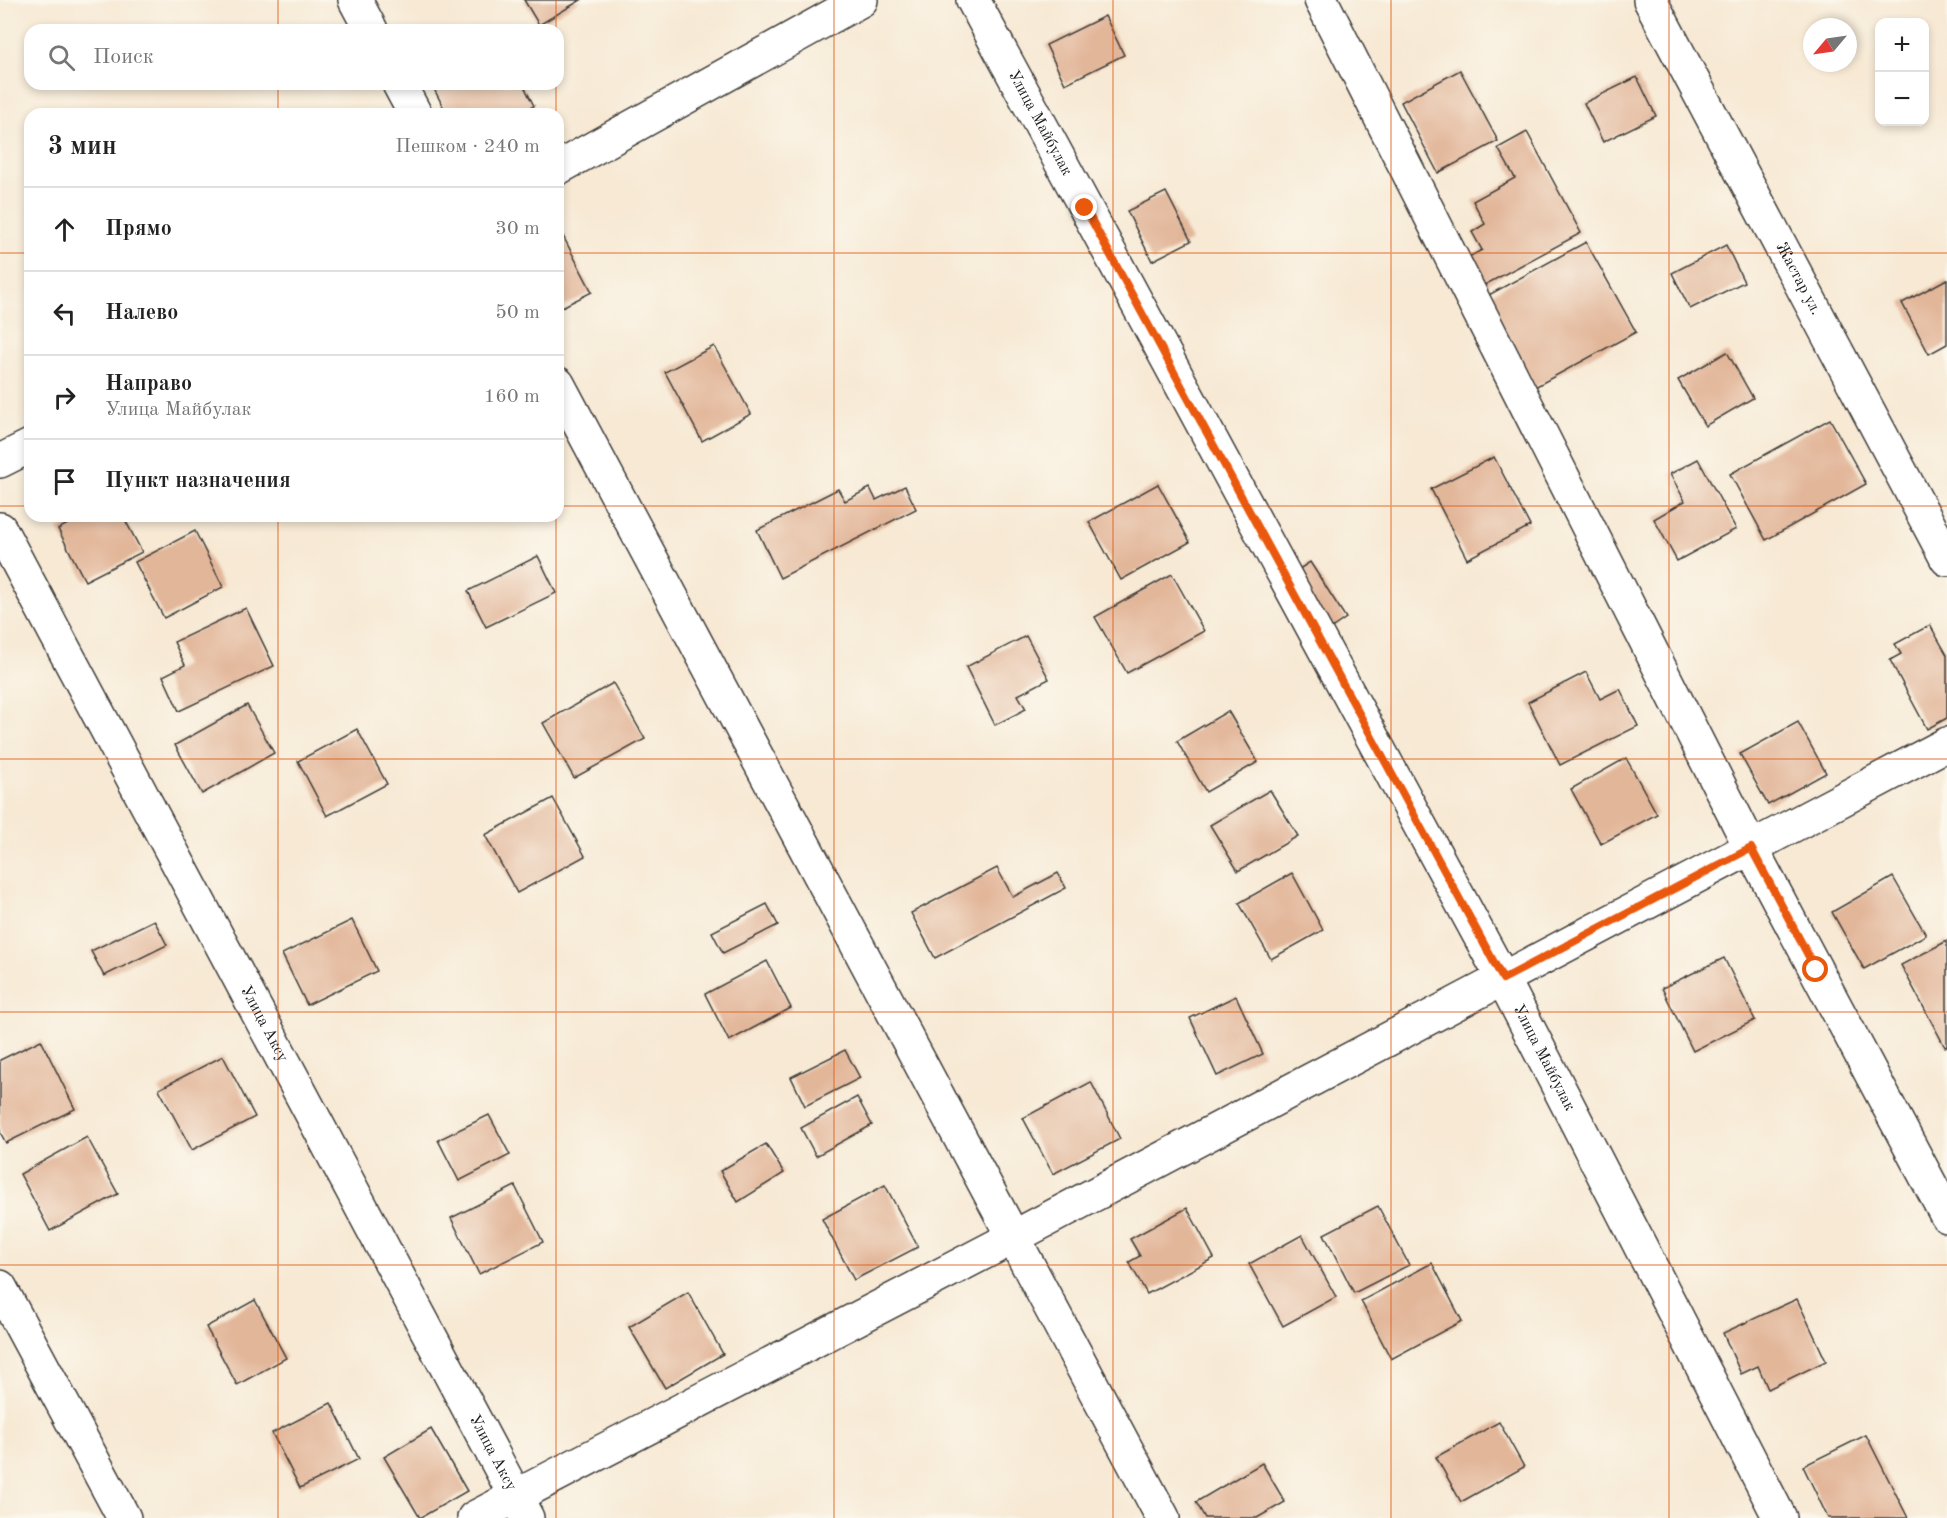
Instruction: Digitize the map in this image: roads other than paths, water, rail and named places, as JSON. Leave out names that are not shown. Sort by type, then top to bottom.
[{"type":"street","points":[[355,0],[368,24]]},
{"type":"street","points":[[564,165],[861,0]]},
{"type":"street","name":"Улица Майбулак","points":[[973,0],[1503,979],[1780,1518]]},
{"type":"street","points":[[1322,0],[1751,848],[1947,1216]]},
{"type":"street","name":"Жастар ул.","points":[[1650,0],[1947,559]]},
{"type":"street","points":[[402,90],[412,108]]},
{"type":"street","points":[[564,395],[1163,1518]]},
{"type":"street","points":[[0,461],[24,449]]},
{"type":"street","name":"Улица Аксу","points":[[0,529],[521,1507]]},
{"type":"street","points":[[474,1518],[521,1507],[1012,1238],[1947,744]]},
{"type":"street","points":[[0,1287],[124,1518]]}]
